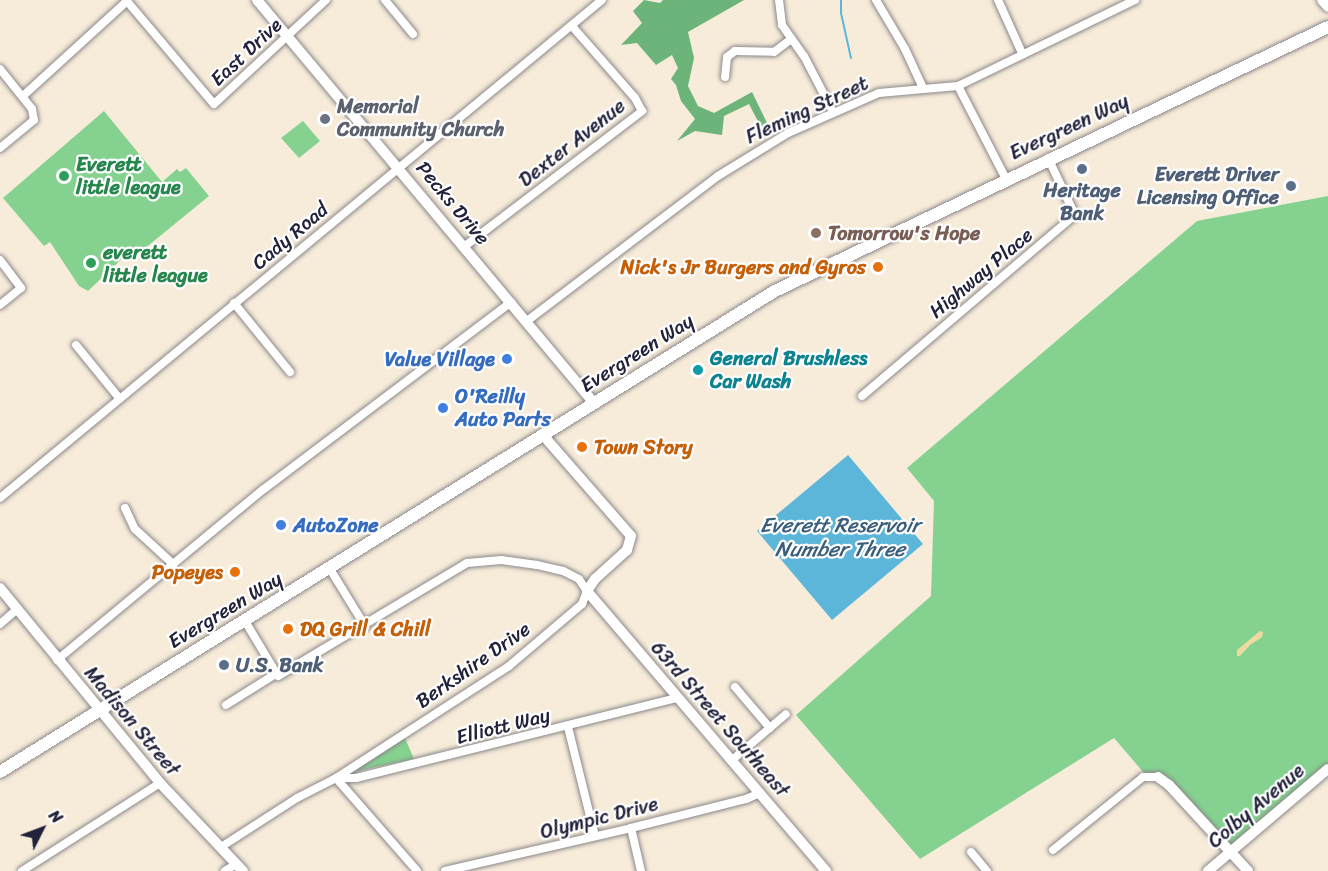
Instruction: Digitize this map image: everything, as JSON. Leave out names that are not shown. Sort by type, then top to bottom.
[{"type":"main road","name":"Evergreen Way","points":[[0,772],[775,291],[1048,158],[1328,27]]},
{"type":"street","name":"Pecks Drive","points":[[257,0],[399,166],[594,403]]},
{"type":"street","name":"East Drive","points":[[126,1],[214,104],[326,0]]},
{"type":"street","points":[[385,0],[413,34]]},
{"type":"street","name":"Cady Road","points":[[0,498],[602,0]]},
{"type":"street","points":[[779,0],[782,25],[804,56],[833,112]]},
{"type":"street","points":[[876,0],[905,49],[923,88]]},
{"type":"street","points":[[998,0],[1022,53]]},
{"type":"street","name":"Fleming Street","points":[[527,321],[718,176],[753,153],[833,112],[879,93],[958,86],[1135,0]]},
{"type":"street","points":[[1322,0],[1328,7]]},
{"type":"street","points":[[23,96],[126,1]]},
{"type":"street","name":"Dexter Avenue","points":[[465,246],[642,111],[635,98],[572,26]]},
{"type":"street","points":[[724,77],[727,57],[735,51],[774,52],[791,39]]},
{"type":"street","points":[[0,69],[32,109],[34,120],[0,148]]},
{"type":"street","points":[[958,86],[1006,179]]},
{"type":"street","name":"Highway Place","points":[[862,396],[1075,215],[1048,158]]},
{"type":"street","points":[[0,260],[21,288],[0,305]]},
{"type":"street","points":[[57,660],[265,488],[511,302]]},
{"type":"street","points":[[234,303],[290,372]]},
{"type":"street","points":[[76,345],[119,398]]},
{"type":"street","name":"Berkshire Drive","points":[[221,847],[297,798],[336,778],[509,666],[582,604],[595,579],[627,550],[631,536],[542,434]]},
{"type":"street","points":[[125,508],[135,529],[173,564]]},
{"type":"street","points":[[245,621],[278,676],[364,627],[467,563],[480,560],[537,565],[563,571],[579,579],[587,591]]},
{"type":"street","points":[[330,569],[364,627]]},
{"type":"street","name":"Madison Street","points":[[0,588],[98,711],[160,783],[240,867]]},
{"type":"street","name":"63rd Street Southeast","points":[[587,591],[826,871]]},
{"type":"street","points":[[0,624],[17,609]]},
{"type":"street","points":[[226,705],[276,673]]},
{"type":"street","points":[[735,687],[770,728]]},
{"type":"street","name":"Elliott Way","points":[[336,778],[356,778],[678,698]]},
{"type":"street","points":[[732,761],[786,714]]},
{"type":"street","points":[[568,727],[595,836]]},
{"type":"street","name":"Colby Avenue","points":[[1208,871],[1328,769]]},
{"type":"street","points":[[1053,850],[1143,777],[1158,777],[1169,784],[1248,871]]},
{"type":"street","points":[[336,778],[417,871]]},
{"type":"street","points":[[22,871],[160,783]]},
{"type":"street","name":"Olympic Drive","points":[[445,871],[630,828],[746,799],[760,793]]},
{"type":"street","points":[[630,828],[641,871]]},
{"type":"street","points":[[971,852],[987,871]]},
{"type":"street","points":[[225,871],[240,867]]},
{"type":"green space","points":[[644,0],[660,3],[663,0],[744,0],[688,32],[694,58],[688,86],[698,106],[714,113],[752,92],[769,127],[763,131],[749,104],[724,116],[722,135],[695,131],[677,141],[695,119],[681,101],[676,85],[671,79],[678,68],[672,55],[656,65],[637,43],[621,45],[642,23],[633,11]]},
{"type":"green space","points":[[104,111],[162,182],[177,169],[180,172],[186,168],[209,196],[138,254],[132,249],[88,291],[79,286],[50,242],[44,246],[3,198]]},
{"type":"green space","points":[[303,121],[320,141],[299,158],[281,138]]},
{"type":"green space","points":[[1328,196],[1328,769],[1231,852],[1158,777],[1144,773],[1114,738],[920,859],[796,715],[931,596],[934,501],[907,468],[1197,221]]},
{"type":"green space","points":[[405,738],[414,759],[357,771],[356,769]]},
{"type":"sand","points":[[1260,631],[1263,632],[1262,637],[1240,656],[1237,656],[1237,650]]},
{"type":"water","name":"Everett Reservoir Number Three","points":[[848,455],[923,544],[832,620],[757,531]]},
{"type":"waterway","points":[[841,0],[841,13],[851,58]]},
{"type":"place","name":"Memorial Community Church","points":[[325,119]]},
{"type":"place","name":"Heritage Bank","points":[[1082,169]]},
{"type":"place","name":"Everett little league","points":[[64,176]]},
{"type":"place","name":"Everett Driver Licensing Office","points":[[1291,186]]},
{"type":"place","name":"Tomorrow's Hope","points":[[816,233]]},
{"type":"place","name":"everett little league","points":[[91,263]]},
{"type":"place","name":"Nick's Jr Burgers and Gyros","points":[[878,267]]},
{"type":"place","name":"Value Village","points":[[507,359]]},
{"type":"place","name":"General Brushless Car Wash","points":[[698,370]]},
{"type":"place","name":"O'Reilly Auto Parts","points":[[443,408]]},
{"type":"place","name":"Town Story","points":[[582,447]]},
{"type":"place","name":"AutoZone","points":[[281,525]]},
{"type":"place","name":"Popeyes","points":[[235,572]]},
{"type":"place","name":"DQ Grill & Chill","points":[[288,629]]},
{"type":"place","name":"U.S. Bank","points":[[224,665]]}]
